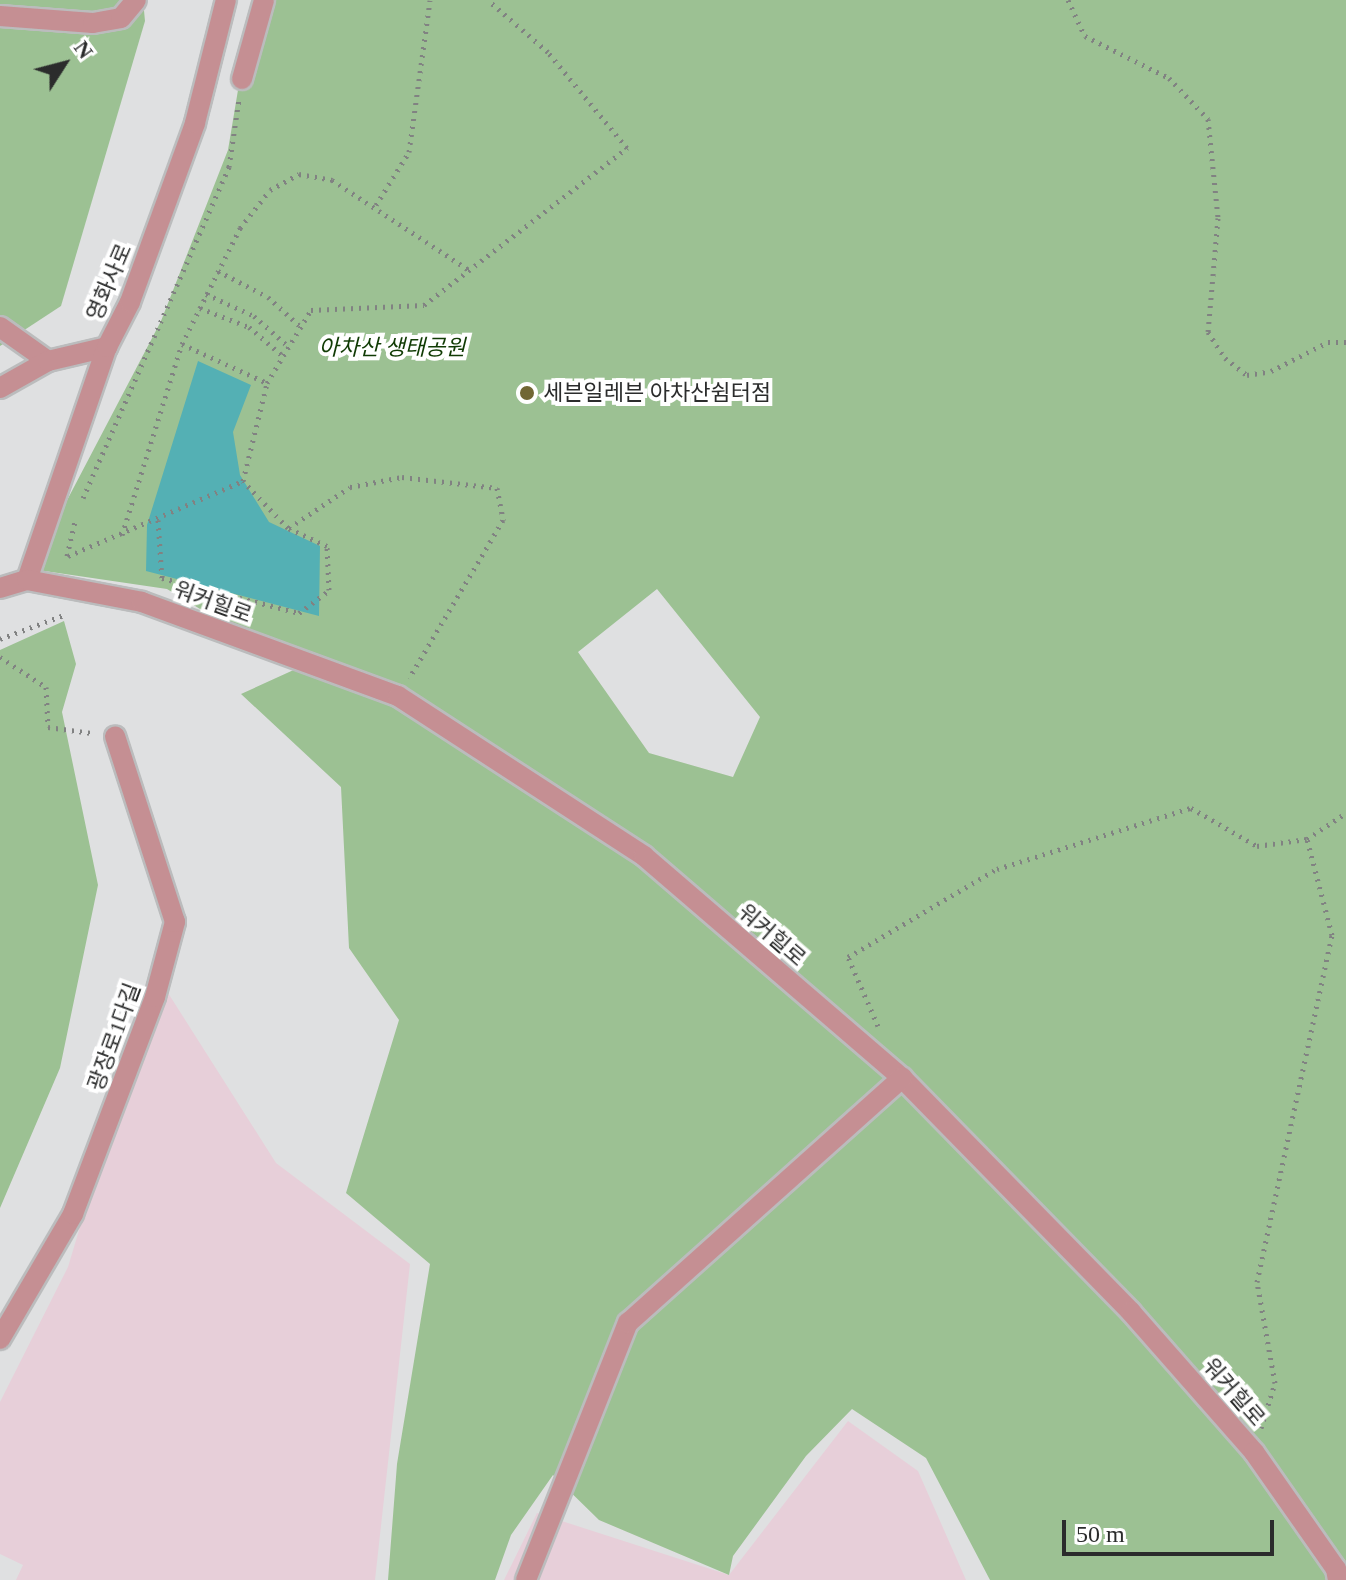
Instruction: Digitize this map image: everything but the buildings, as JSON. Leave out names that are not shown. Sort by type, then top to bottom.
[{"type":"street","points":[[0,16],[93,23],[121,18],[136,0]]},
{"type":"street","name":"영화사로","points":[[27,580],[107,347],[130,302],[195,123],[226,0]]},
{"type":"street","points":[[242,79],[264,0]]},
{"type":"street","points":[[0,327],[48,361]]},
{"type":"street","points":[[0,388],[48,361],[107,347]]},
{"type":"street","name":"워커힐로","points":[[0,588],[27,580],[142,602],[398,696],[644,856],[902,1078],[1131,1312],[1254,1452],[1336,1569],[1338,1580]]},
{"type":"street","name":"광장로1다길","points":[[0,1339],[73,1214],[155,997],[175,922],[115,736]]},
{"type":"street","points":[[526,1580],[628,1323],[902,1078]]},
{"type":"path","points":[[376,205],[409,152],[430,0]]},
{"type":"path","points":[[243,481],[267,383],[311,310],[424,305],[627,148],[548,52],[488,0]]},
{"type":"path","points":[[1068,0],[1085,36],[1169,78],[1208,119],[1218,218],[1208,332],[1225,358],[1247,375],[1271,371],[1328,342],[1346,342]]},
{"type":"path","points":[[82,501],[229,167],[242,79]]},
{"type":"path","points":[[122,535],[182,344],[240,228],[270,190],[299,174],[332,180],[376,205],[469,270]]},
{"type":"path","points":[[218,271],[268,297],[301,327]]},
{"type":"path","points":[[206,294],[254,316],[289,347]]},
{"type":"path","points":[[200,308],[249,327],[283,356]]},
{"type":"path","points":[[182,344],[267,383]]},
{"type":"path","points":[[288,528],[350,487],[402,477],[497,488],[503,520],[398,696]]},
{"type":"path","points":[[76,515],[67,556],[147,525],[243,481]]},
{"type":"path","points":[[158,520],[162,578],[299,613],[329,590],[327,546],[288,528],[243,481]]},
{"type":"path","points":[[0,639],[64,615]]},
{"type":"path","points":[[0,657],[46,687],[48,727],[115,736]]},
{"type":"path","points":[[884,1038],[848,957],[997,869],[1191,808],[1257,846],[1307,839],[1346,813]]},
{"type":"path","points":[[1254,1452],[1275,1383],[1257,1282],[1332,935],[1307,839]]},
{"type":"shaded area","points":[[156,974],[276,1163],[410,1264],[375,1580],[16,1580],[23,1565],[0,1554],[0,1402],[68,1267]]},
{"type":"shaded area","points":[[848,1421],[918,1471],[966,1580],[504,1580],[537,1513],[729,1575]]},
{"type":"green space","points":[[0,0],[143,0],[145,21],[61,306],[0,346]]},
{"type":"green space","name":"아차산 생태공원","points":[[253,0],[1346,0],[1346,1580],[990,1580],[926,1458],[852,1409],[806,1456],[733,1556],[729,1575],[599,1520],[553,1475],[511,1535],[495,1580],[388,1580],[397,1464],[430,1264],[346,1193],[399,1020],[349,948],[341,787],[241,694],[298,668],[167,589],[31,569],[161,321],[228,150]],"holes":[[[657,589],[760,717],[733,777],[649,753],[578,652]]]},
{"type":"green space","points":[[64,621],[76,664],[62,712],[98,885],[60,1068],[0,1208],[0,650]]},
{"type":"water","points":[[198,361],[251,385],[233,432],[240,475],[269,522],[320,546],[319,616],[146,571],[147,525]]},
{"type":"place","name":"세븐일레븐 아차산쉼터점","points":[[527,393]]}]
